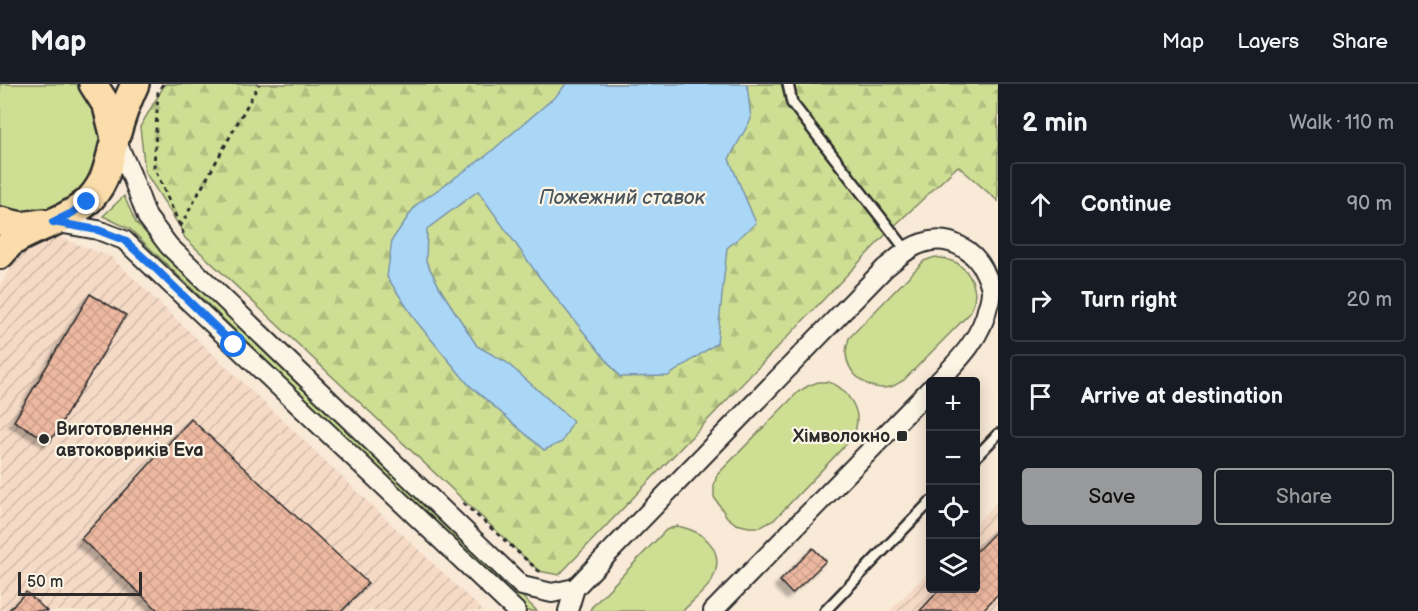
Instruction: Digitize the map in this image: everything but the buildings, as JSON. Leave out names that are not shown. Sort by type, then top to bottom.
[{"type":"main road","points":[[93,84],[107,106],[116,138]]},
{"type":"main road","points":[[0,255],[11,242],[72,213],[87,202],[100,186],[108,170],[116,138],[135,84]]},
{"type":"main road","points":[[0,221],[21,226],[53,222]]},
{"type":"street","points":[[116,138],[147,217],[169,246],[522,586],[552,592],[574,588]]},
{"type":"street","points":[[53,222],[98,230],[124,240],[516,611]]},
{"type":"street","points":[[568,611],[574,588],[885,268],[907,251],[923,243],[940,240],[955,243],[970,252],[982,267],[991,287],[988,307],[981,327],[968,350],[942,377]]},
{"type":"street","points":[[713,611],[926,393]]},
{"type":"lane","points":[[788,84],[792,103],[907,251]]},
{"type":"lane","points":[[980,451],[998,434]]},
{"type":"lane","points":[[825,611],[926,506]]},
{"type":"path","points":[[163,84],[158,92],[154,167],[185,237]]},
{"type":"path","points":[[180,227],[259,84]]},
{"type":"path","points":[[464,503],[539,571],[549,573]]},
{"type":"shaded area","points":[[56,236],[111,257],[483,611],[0,611],[0,286],[19,255]]},
{"type":"shaded area","points":[[998,501],[998,611],[890,611],[926,574],[926,593],[980,593],[980,520]]},
{"type":"green space","points":[[0,84],[77,84],[90,97],[101,120],[103,146],[96,171],[82,193],[41,214],[18,215],[0,209]]},
{"type":"green space","points":[[165,84],[788,84],[792,99],[793,84],[998,84],[998,201],[958,166],[890,230],[559,575],[539,571],[185,238],[145,172],[140,127]]},
{"type":"green space","points":[[124,196],[136,223],[537,611],[526,611],[130,229],[103,216]]},
{"type":"green space","points":[[935,257],[957,263],[972,280],[975,292],[970,313],[904,380],[896,385],[882,388],[867,384],[855,374],[847,361],[846,351],[849,338],[924,261]]},
{"type":"green space","points":[[818,382],[833,384],[851,401],[857,417],[854,436],[774,520],[761,527],[736,524],[727,517],[714,497],[717,475],[798,392]]},
{"type":"green space","points":[[677,526],[704,537],[715,551],[716,569],[710,584],[699,596],[683,611],[590,611],[666,530]]},
{"type":"water","name":"Пожежний ставок","points":[[566,84],[747,84],[751,119],[729,159],[756,223],[727,248],[717,343],[668,376],[620,377],[540,278],[478,191],[427,229],[426,261],[441,290],[477,346],[506,362],[573,421],[562,442],[544,450],[468,384],[416,321],[387,277],[392,240],[416,205],[487,155],[556,96]]},
{"type":"place","name":"Хімволокно","points":[[902,436]]},
{"type":"place","name":"Виготовлення автоковриків Eva","points":[[44,439]]},
{"type":"route","points":[[87,202],[72,213],[53,222],[98,230],[124,240],[234,345]]}]
